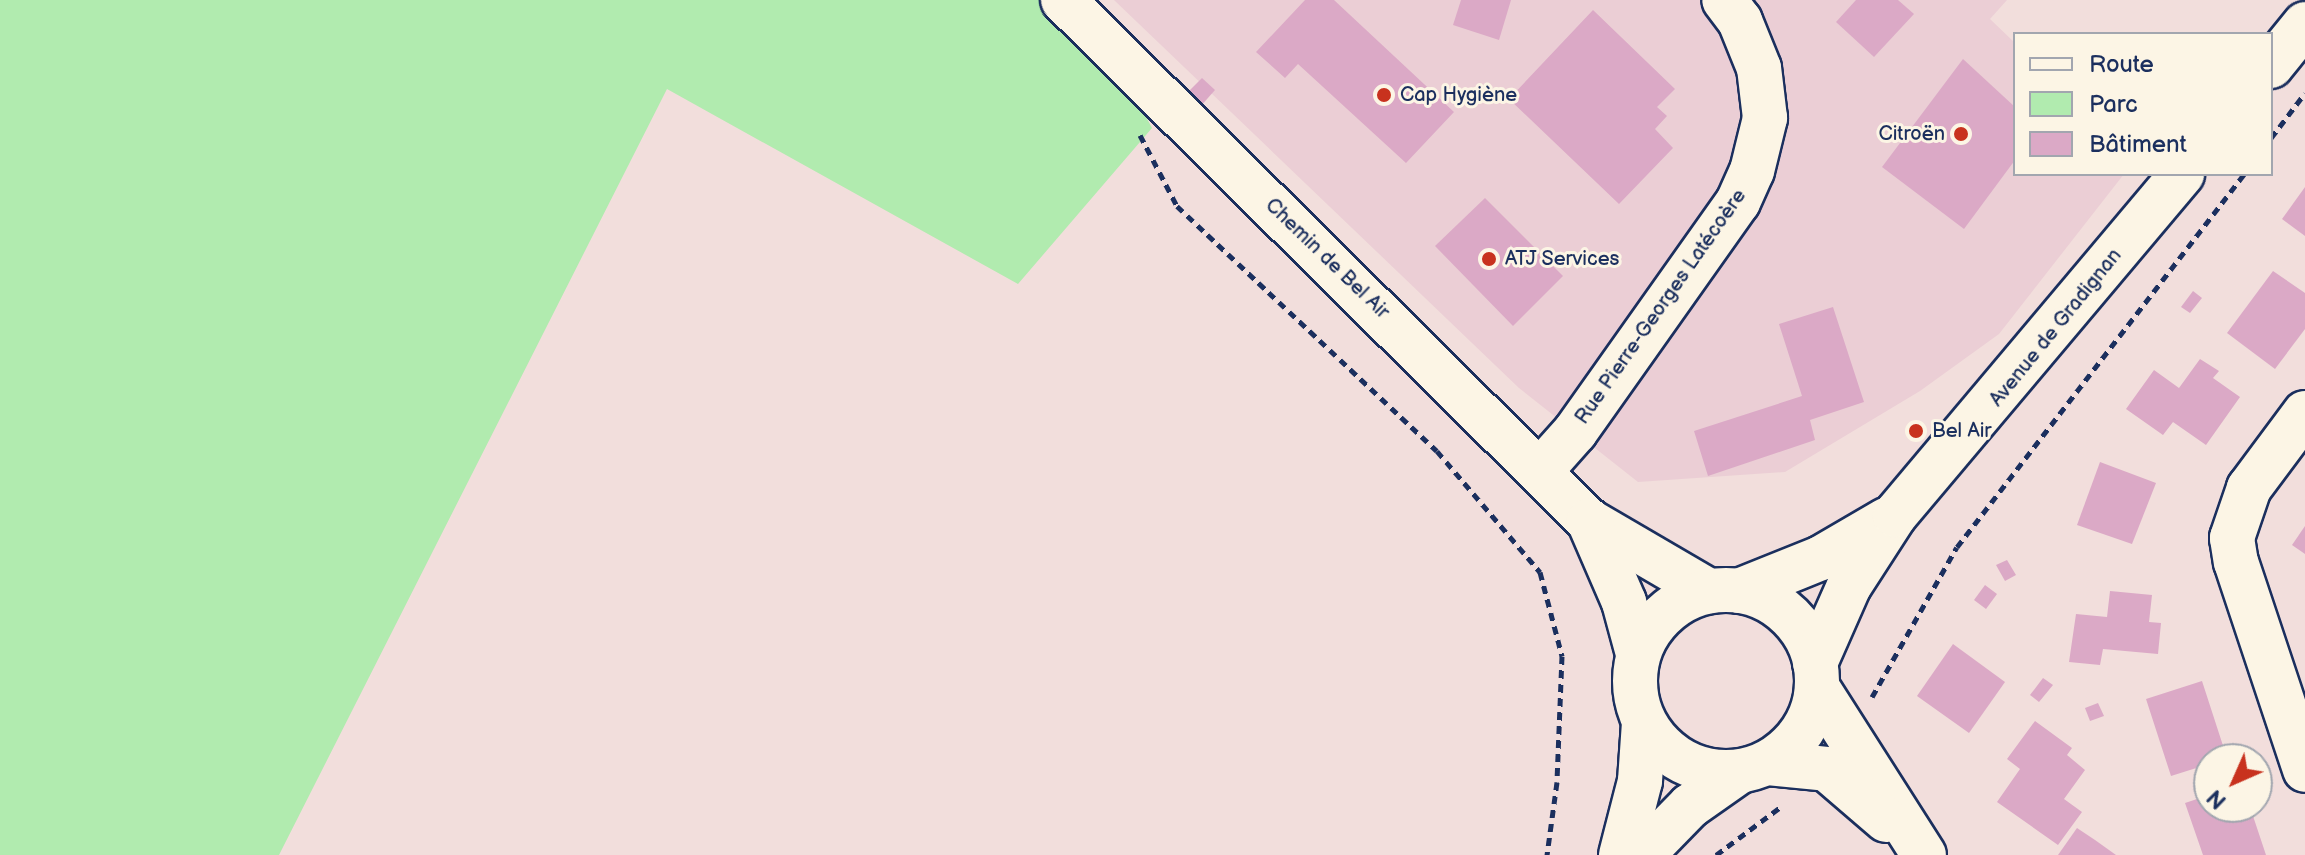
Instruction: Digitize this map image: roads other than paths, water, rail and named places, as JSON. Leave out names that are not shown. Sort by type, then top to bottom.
[{"type":"street","name":"Chemin de Bel Air","points":[[1063,0],[1542,469],[1589,521],[1624,602],[1638,654]]},
{"type":"street","name":"Rue Pierre-Georges Latécoère","points":[[1542,469],[1575,432],[1729,215],[1752,171],[1765,118],[1761,80],[1752,44],[1724,0]]},
{"type":"street","points":[[2273,64],[2305,24]]},
{"type":"street","name":"Avenue de Gradignan","points":[[1816,675],[1849,586],[1895,515],[2180,176]]},
{"type":"street","points":[[2305,413],[2249,488],[2232,538],[2236,562],[2305,770]]},
{"type":"street","name":"Avenue de Gradignan","points":[[1724,591],[1821,558],[1895,515]]},
{"type":"street","name":"Chemin de Bel Air","points":[[1589,521],[1724,591]]},
{"type":"street","points":[[1621,855],[1640,781],[1644,723],[1634,689],[1638,654],[1665,613],[1724,591],[1766,599],[1789,615],[1806,637],[1838,753],[1922,853]]},
{"type":"street","points":[[1642,855],[1690,806],[1752,768],[1803,731],[1816,675]]},
{"type":"street","points":[[1644,723],[1673,757],[1714,772],[1838,753]]},
{"type":"place","name":"Cap Hygiène","points":[[1384,95]]},
{"type":"place","name":"Citroën","points":[[1961,134]]},
{"type":"place","name":"ATJ Services","points":[[1489,259]]},
{"type":"place","name":"Bel Air","points":[[1916,431]]}]
